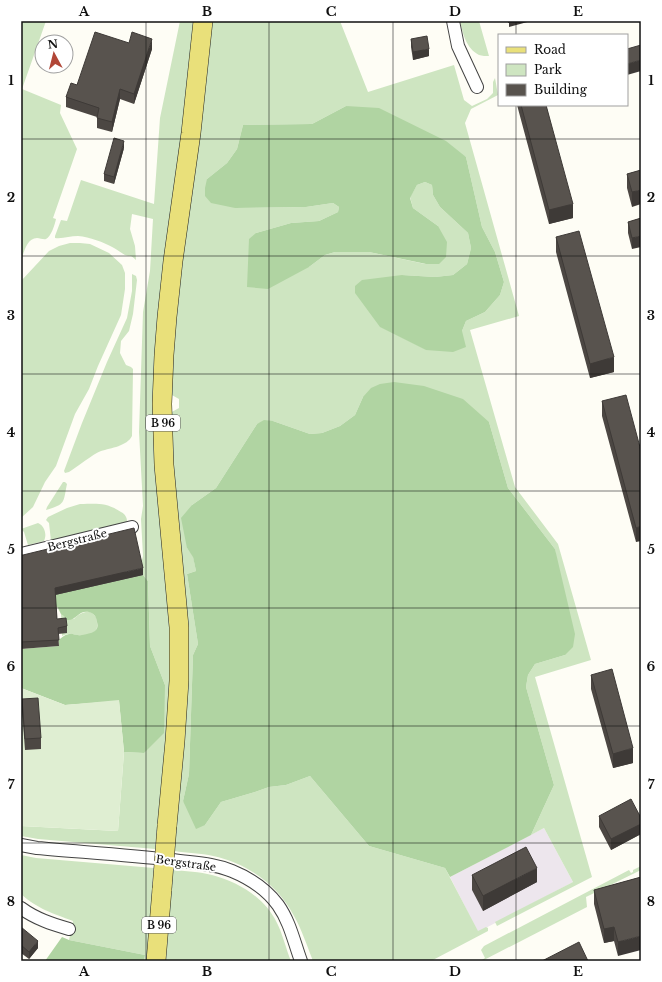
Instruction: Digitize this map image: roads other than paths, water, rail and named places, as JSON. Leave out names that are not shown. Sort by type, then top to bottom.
[{"type":"main road","name":"B 96","points":[[156,961],[166,826],[180,681],[179,627],[164,466],[162,404],[164,355],[173,261],[191,133],[203,21]]},
{"type":"street","points":[[453,21],[458,46],[477,87]]},
{"type":"street","name":"Bergstraße","points":[[21,554],[132,527]]},
{"type":"street","name":"Bergstraße","points":[[21,845],[44,849],[153,858],[213,865],[231,870],[248,879],[277,904],[286,918],[301,961]]},
{"type":"street","points":[[21,909],[41,920],[69,929]]}]
